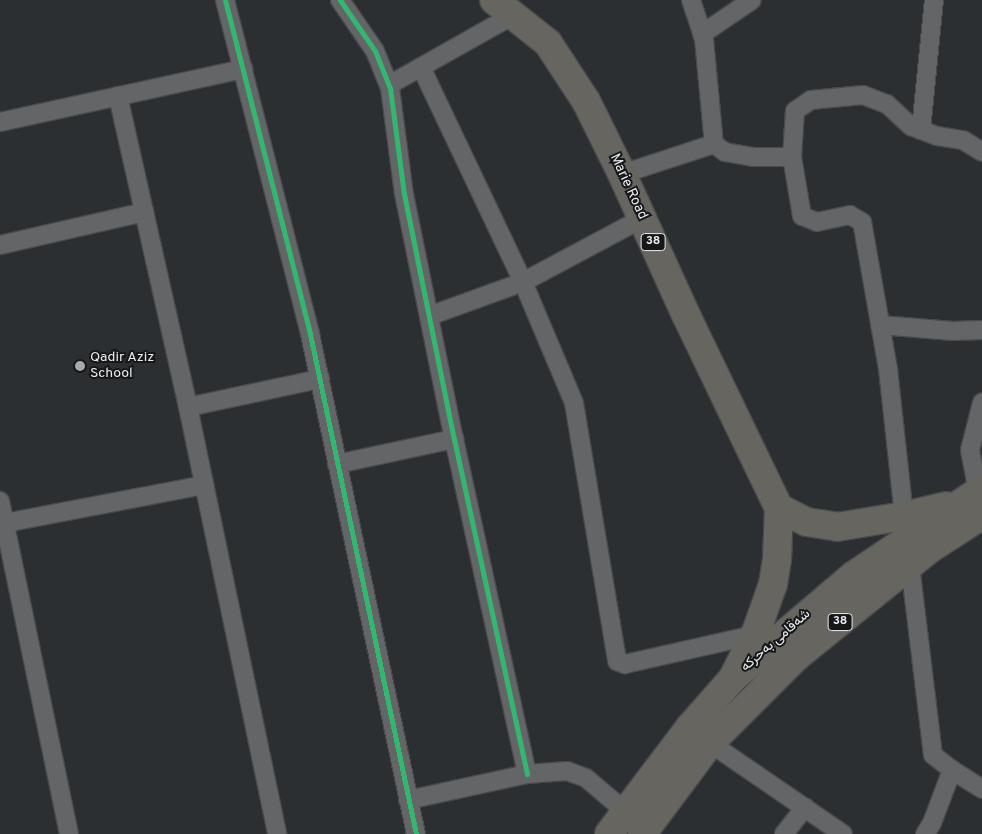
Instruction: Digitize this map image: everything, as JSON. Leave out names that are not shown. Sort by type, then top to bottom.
[{"type":"main road","name":"Marie Road","points":[[503,7],[548,43],[586,101],[779,508]]},
{"type":"main road","points":[[779,508],[807,522],[836,527],[904,516],[977,500]]},
{"type":"main road","name":"شەقامی بەحرکە","points":[[644,833],[710,742],[796,657],[928,550],[977,500]]},
{"type":"main road","name":"شەقامی بەحرکە","points":[[609,834],[690,727],[734,678],[854,575],[977,500]]},
{"type":"main road","name":"38","points":[[734,678],[766,608],[774,575],[780,533],[779,508]]},
{"type":"street","points":[[225,0],[320,379],[416,834]]},
{"type":"street","points":[[340,0],[375,50],[389,85],[404,194],[454,439],[527,774]]},
{"type":"street","points":[[691,0],[702,34],[714,144],[725,152],[744,155],[792,157]]},
{"type":"street","points":[[702,34],[752,0]]},
{"type":"street","points":[[921,130],[934,0]]},
{"type":"street","points":[[389,85],[421,67],[503,7]]},
{"type":"street","points":[[421,67],[524,282],[574,403],[617,661],[625,664],[754,635]]},
{"type":"street","points":[[0,122],[243,69]]},
{"type":"street","points":[[904,516],[888,369],[862,222],[850,215],[817,222],[802,216],[792,157],[795,111],[811,100],[863,95],[887,104],[910,126],[937,136],[963,140],[982,152]]},
{"type":"street","points":[[118,96],[188,407],[277,834]]},
{"type":"street","points":[[622,174],[714,144]]},
{"type":"street","points":[[0,245],[144,212]]},
{"type":"street","points":[[429,316],[524,282],[643,218]]},
{"type":"street","points":[[880,325],[953,331],[982,330]]},
{"type":"street","points":[[188,407],[320,379]]},
{"type":"street","points":[[977,500],[970,450],[982,403]]},
{"type":"street","points":[[338,464],[454,439]]},
{"type":"street","points":[[5,523],[204,485]]},
{"type":"street","points":[[0,501],[69,834]]},
{"type":"street","points":[[910,565],[933,755],[982,789]]},
{"type":"street","points":[[710,742],[843,834]]},
{"type":"street","points":[[925,834],[932,824],[952,770]]},
{"type":"street","points":[[408,800],[527,774],[567,771],[586,778],[626,812]]},
{"type":"street","points":[[784,834],[805,806]]},
{"type":"cycle path","points":[[225,0],[310,334],[416,834]]},
{"type":"cycle path","points":[[340,0],[375,51],[390,88],[404,194],[454,439],[527,774]]},
{"type":"place","name":"Qadir Aziz School","points":[[80,366]]}]
